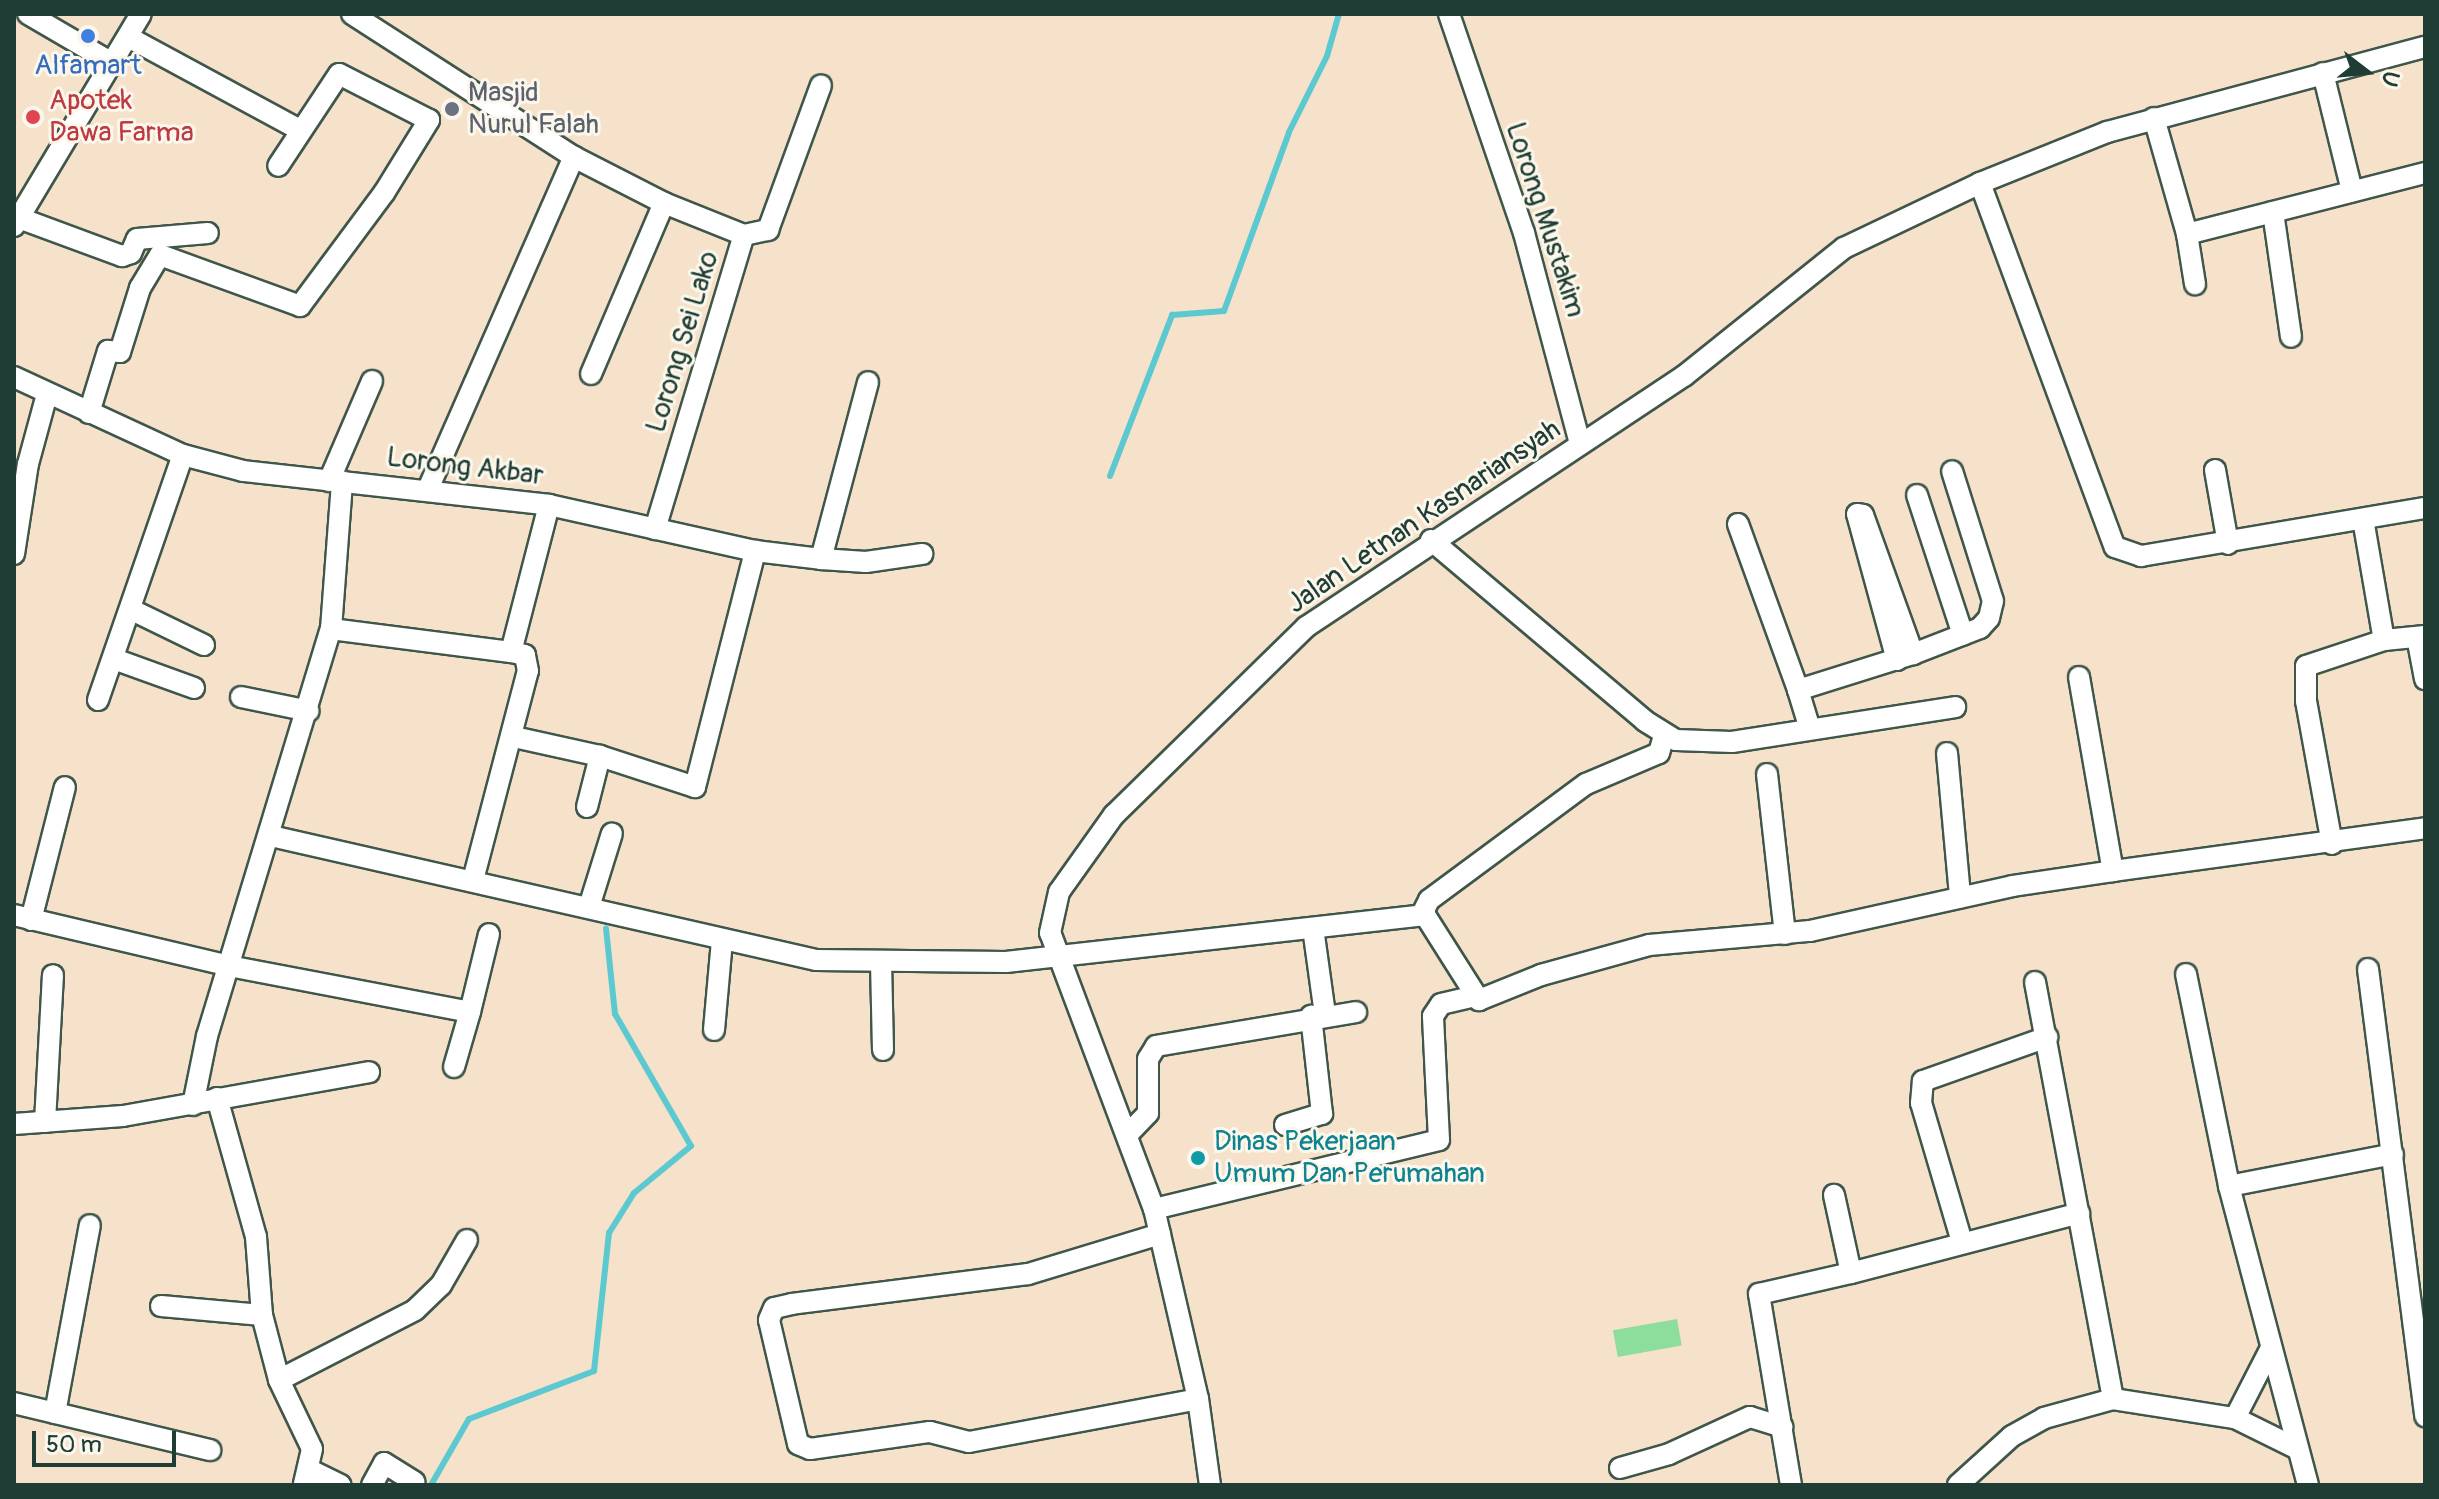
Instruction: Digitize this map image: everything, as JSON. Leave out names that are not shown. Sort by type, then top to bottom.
[{"type":"street","points":[[28,14],[112,63]]},
{"type":"street","points":[[141,14],[16,222],[122,256],[131,253],[137,239],[208,233]]},
{"type":"street","name":"Lorong Sei Lako","points":[[352,14],[574,157],[664,203],[744,235],[655,529]]},
{"type":"street","name":"Lorong Mustakim","points":[[1449,14],[1524,233],[1580,444]]},
{"type":"street","points":[[128,37],[300,130]]},
{"type":"street","name":"Jalan Letnan Kasnariansyah","points":[[1210,1485],[1198,1399],[1154,1209],[1128,1134],[1056,957],[1050,933],[1055,902],[1114,815],[1306,627],[1431,540],[1684,376],[1844,248],[1986,181],[2154,118],[2425,47]]},
{"type":"street","points":[[2323,73],[2352,191]]},
{"type":"street","points":[[89,413],[108,351],[120,352],[140,288],[160,255],[300,306],[384,193],[429,120],[339,74],[278,166]]},
{"type":"street","points":[[744,235],[768,230],[821,85]]},
{"type":"street","points":[[2154,118],[2187,234],[2195,284]]},
{"type":"street","points":[[428,489],[574,157]]},
{"type":"street","points":[[2187,234],[2425,173]]},
{"type":"street","points":[[1986,181],[2115,547],[2141,556],[2228,544],[2425,508]]},
{"type":"street","points":[[591,374],[664,203]]},
{"type":"street","points":[[2273,212],[2291,337]]},
{"type":"street","name":"Lorong Akbar","points":[[14,377],[183,455],[243,471],[428,489],[549,505],[755,551],[866,562],[922,554]]},
{"type":"street","points":[[193,1105],[229,966],[309,711],[331,629],[336,481],[372,381]]},
{"type":"street","points":[[821,559],[868,382]]},
{"type":"street","points":[[14,554],[28,464],[47,394]]},
{"type":"street","points":[[98,700],[132,610],[183,455]]},
{"type":"street","points":[[2215,470],[2228,544]]},
{"type":"street","points":[[1798,690],[1905,657],[1986,623],[1993,606],[1952,471]]},
{"type":"street","points":[[1917,495],[1963,635]]},
{"type":"street","points":[[511,652],[549,505]]},
{"type":"street","points":[[1857,514],[1863,515],[1905,657],[1857,514]]},
{"type":"street","points":[[2363,519],[2384,640]]},
{"type":"street","points":[[1738,524],[1810,729]]},
{"type":"street","points":[[1431,540],[1664,735],[1699,743],[1955,707]]},
{"type":"street","points":[[514,737],[600,756],[695,787],[755,551]]},
{"type":"street","points":[[132,610],[204,645]]},
{"type":"street","points":[[331,629],[525,655],[529,665],[514,737],[473,880]]},
{"type":"street","points":[[2332,844],[2305,670],[2313,660],[2384,640],[2421,636],[2425,679]]},
{"type":"street","points":[[114,659],[194,688]]},
{"type":"street","points":[[2079,677],[2113,871]]},
{"type":"street","points":[[241,697],[309,711]]},
{"type":"street","points":[[1422,914],[1429,900],[1586,784],[1659,753],[1664,735]]},
{"type":"street","points":[[1947,753],[1960,897]]},
{"type":"street","points":[[587,807],[600,756]]},
{"type":"street","points":[[1767,774],[1785,934]]},
{"type":"street","points":[[65,787],[23,917],[229,966],[470,1012]]},
{"type":"street","points":[[1154,1209],[1439,1140],[1443,1133],[1433,1016],[1441,1004],[1472,997],[1481,1000],[1541,975],[1649,945],[1785,934],[1960,897],[2113,871],[2332,844],[2425,828]]},
{"type":"street","points":[[589,907],[612,833]]},
{"type":"street","points":[[271,836],[473,880],[800,958],[881,962],[1056,957],[1422,914],[1432,918],[1472,997]]},
{"type":"street","points":[[1285,1125],[1322,1114],[1313,928]]},
{"type":"street","points":[[454,1067],[489,934]]},
{"type":"street","points":[[714,1030],[722,940]]},
{"type":"street","points":[[881,962],[883,1050]]},
{"type":"street","points":[[2368,969],[2425,1416]]},
{"type":"street","points":[[2186,974],[2229,1186],[2308,1485]]},
{"type":"street","points":[[45,1122],[53,975]]},
{"type":"street","points":[[2035,982],[2113,1399]]},
{"type":"street","points":[[1128,1134],[1148,1113],[1148,1059],[1156,1046],[1318,1015],[1356,1012]]},
{"type":"street","points":[[1962,1242],[1921,1103],[1923,1081],[2047,1037]]},
{"type":"street","points":[[14,1124],[193,1105],[217,1098],[369,1072]]},
{"type":"street","points":[[217,1098],[256,1237],[262,1315],[279,1380],[308,1438],[307,1478],[341,1485]]},
{"type":"street","points":[[2229,1186],[2393,1154]]},
{"type":"street","points":[[1834,1195],[1851,1273]]},
{"type":"street","points":[[1791,1485],[1759,1294],[2079,1213]]},
{"type":"street","points":[[55,1413],[90,1225]]},
{"type":"street","points":[[1160,1234],[1016,1277],[792,1304],[774,1308],[769,1320],[798,1444],[810,1449],[930,1432],[969,1442],[1198,1399]]},
{"type":"street","points":[[279,1380],[415,1310],[441,1285],[467,1240]]},
{"type":"street","points":[[161,1306],[262,1315]]},
{"type":"street","points":[[2235,1418],[2270,1350]]},
{"type":"street","points":[[1958,1485],[2004,1443],[2044,1418],[2113,1399],[2235,1418],[2298,1449]]},
{"type":"street","points":[[14,1403],[210,1450]]},
{"type":"street","points":[[1620,1468],[1669,1454],[1750,1417],[1765,1418],[1782,1427]]},
{"type":"street","points":[[372,1485],[384,1463],[414,1482]]},
{"type":"green space","points":[[1677,1319],[1682,1346],[1618,1357],[1613,1330]]},
{"type":"waterway","points":[[1110,476],[1172,315],[1224,311],[1289,132],[1327,56],[1339,14]]},
{"type":"waterway","points":[[431,1485],[469,1419],[594,1371],[609,1233],[634,1193],[691,1146],[615,1014],[606,928]]},
{"type":"place","name":"Alfamart","points":[[88,36]]},
{"type":"place","name":"Masjid Nurul Falah","points":[[452,109]]},
{"type":"place","name":"Apotek Dawa Farma","points":[[33,117]]},
{"type":"place","name":"Dinas Pekerjaan Umum Dan Perumahan","points":[[1198,1158]]}]
